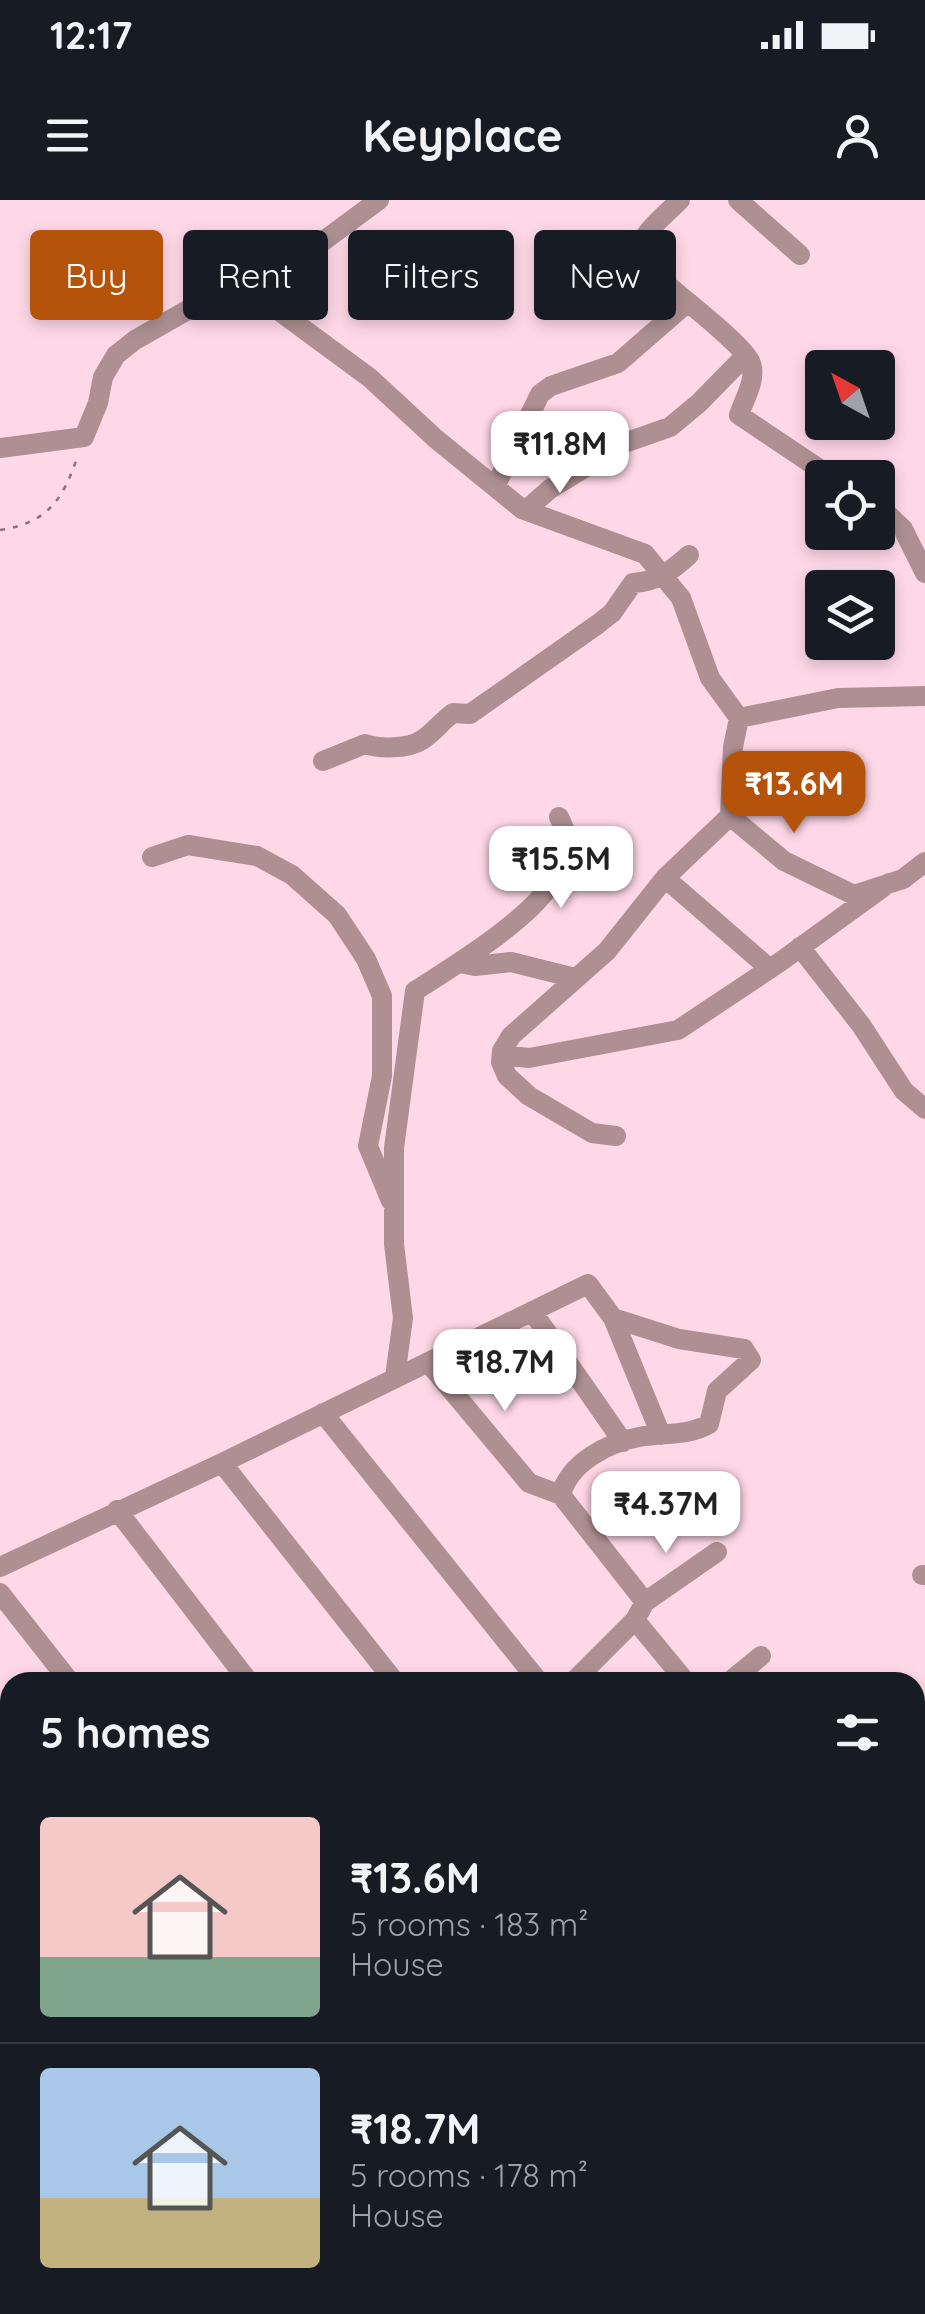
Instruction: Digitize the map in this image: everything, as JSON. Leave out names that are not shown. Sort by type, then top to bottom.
[{"type":"street","points":[[328,238],[379,200]]},
{"type":"street","points":[[680,200],[640,242],[637,253],[642,264],[751,362],[752,381],[738,415],[807,460]]},
{"type":"street","points":[[738,200],[800,255]]},
{"type":"street","points":[[495,487],[540,394],[552,386],[618,363],[686,303]]},
{"type":"street","points":[[0,448],[84,437],[98,404],[103,377],[116,355],[183,310]]},
{"type":"street","points":[[292,320],[370,378],[526,510],[645,554],[682,598],[710,678],[739,718],[733,747],[730,816],[665,878],[607,951],[512,1036],[502,1055],[508,1076],[529,1096],[592,1133],[616,1136]]},
{"type":"street","points":[[526,510],[550,489],[627,442],[670,427],[700,404],[745,356]]},
{"type":"street","points":[[895,521],[903,529],[925,573]]},
{"type":"street","points":[[323,761],[365,744],[387,747],[423,740],[453,713],[470,714],[565,651],[612,612],[633,583],[664,577],[689,555]]},
{"type":"street","points":[[739,718],[838,698],[925,696]]},
{"type":"street","points":[[730,816],[784,861],[854,895],[904,878],[925,862]]},
{"type":"street","points":[[395,1378],[402,1318],[394,1244],[394,1148],[414,990],[459,963],[532,907],[552,882],[570,840],[559,817]]},
{"type":"street","points":[[152,857],[188,845],[257,856],[292,875],[337,916],[366,958],[382,996],[382,1076],[368,1146],[394,1208]]},
{"type":"street","points":[[665,878],[770,969]]},
{"type":"street","points":[[502,1055],[529,1058],[678,1030],[889,883]]},
{"type":"street","points":[[800,947],[861,1025],[904,1091],[925,1110]]},
{"type":"street","points":[[459,963],[474,966],[511,962],[575,978]]},
{"type":"street","points":[[3,1559],[222,1463],[588,1284],[612,1318],[660,1435]]},
{"type":"street","points":[[532,1311],[624,1442]]},
{"type":"street","points":[[561,1496],[565,1479],[592,1454],[637,1437],[692,1433],[708,1424],[716,1391],[751,1360],[744,1349],[679,1338],[612,1318]]},
{"type":"street","points":[[428,1362],[530,1483],[561,1496],[680,1672]]},
{"type":"street","points":[[323,1413],[530,1672]]},
{"type":"street","points":[[222,1463],[387,1672]]},
{"type":"street","points":[[117,1510],[241,1672]]},
{"type":"street","points":[[582,1672],[640,1611],[716,1552]]},
{"type":"street","points":[[0,1593],[62,1672]]},
{"type":"street","points":[[741,1672],[761,1656]]},
{"type":"path","points":[[0,530],[27,526],[48,514],[74,469],[84,437]]}]
